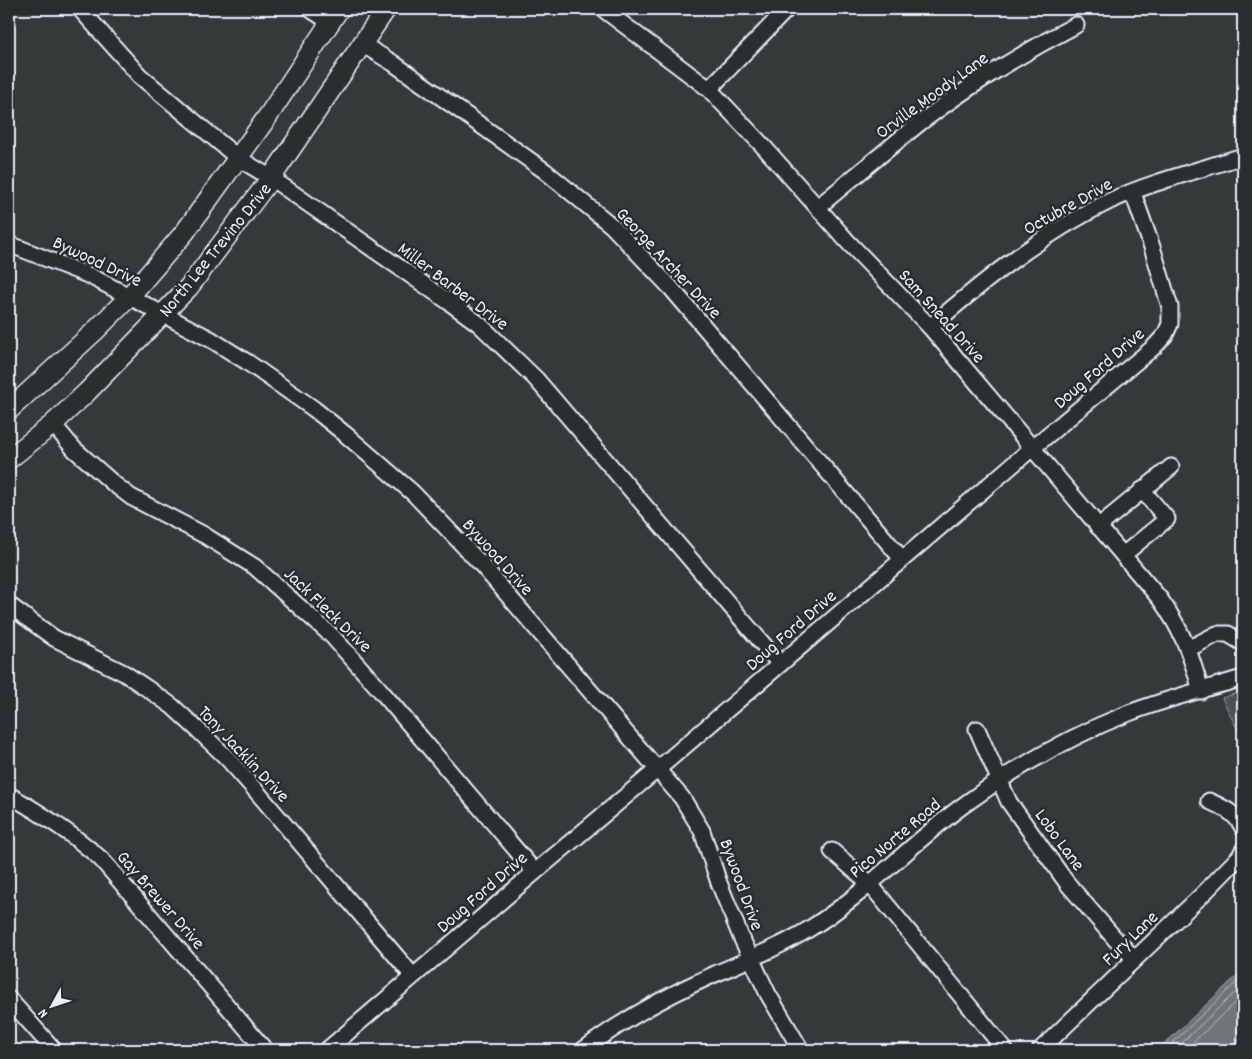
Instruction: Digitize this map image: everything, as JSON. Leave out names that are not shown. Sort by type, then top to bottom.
[{"type":"main road","name":"North Lee Trevino Drive","points":[[9,459],[53,424],[87,392],[189,287],[271,178],[386,9]]},
{"type":"main road","name":"North Lee Trevino Drive","points":[[9,410],[70,355],[129,297],[185,232],[335,16]]},
{"type":"street","name":"Miller Barber Drive","points":[[80,9],[140,76],[238,158],[271,178],[450,302],[511,354],[536,379],[780,664]]},
{"type":"street","points":[[310,9],[335,16]]},
{"type":"street","name":"Sam Snead Drive","points":[[602,9],[709,89],[848,242],[930,327],[1123,555],[1172,616],[1188,649],[1201,691]]},
{"type":"street","points":[[709,89],[787,9]]},
{"type":"street","name":"Orville Moody Lane","points":[[818,207],[953,100],[1006,65],[1076,25]]},
{"type":"street","name":"George Archer Drive","points":[[362,44],[545,171],[612,226],[640,253],[671,288],[902,559]]},
{"type":"street","name":"Octubre Drive","points":[[930,327],[982,283],[1040,241],[1111,201],[1243,156]]},
{"type":"street","name":"Doug Ford Drive","points":[[327,1050],[658,769],[1031,448],[1154,347],[1165,335],[1170,324],[1170,307],[1133,193]]},
{"type":"street","name":"Bywood Drive","points":[[9,244],[90,276],[212,340],[248,362],[314,409],[380,463],[413,493],[481,564],[682,798],[702,831],[719,882],[741,937],[768,994],[801,1050]]},
{"type":"street","name":"Jack Fleck Drive","points":[[53,424],[83,458],[125,493],[204,535],[255,568],[332,636],[535,872]]},
{"type":"street","points":[[1098,527],[1171,467]]},
{"type":"street","points":[[1123,555],[1167,519],[1142,490]]},
{"type":"street","name":"Tony Jacklin Drive","points":[[9,605],[54,638],[124,673],[172,706],[227,758],[413,976]]},
{"type":"street","points":[[1188,649],[1217,634],[1228,634],[1243,643]]},
{"type":"street","name":"Pico Norte Road","points":[[582,1050],[627,1018],[804,932],[825,919],[850,901],[963,805],[1028,762],[1104,724],[1158,703],[1243,678]]},
{"type":"street","name":"Lobo Lane","points":[[977,729],[1009,802],[1067,883],[1135,959]]},
{"type":"street","name":"Gay Brewer Drive","points":[[9,795],[48,817],[83,842],[101,858],[265,1050]]},
{"type":"street","points":[[1209,801],[1232,812],[1239,819],[1243,828]]},
{"type":"street","name":"Fury Lane","points":[[1040,1050],[1204,893],[1240,856],[1243,850]]},
{"type":"street","points":[[832,851],[869,883],[1005,1050]]},
{"type":"street","points":[[9,999],[54,1050]]},
{"type":"shaded area","points":[[1243,691],[1243,741],[1222,698]]},
{"type":"water","points":[[1243,970],[1243,1050],[1158,1050]]}]
